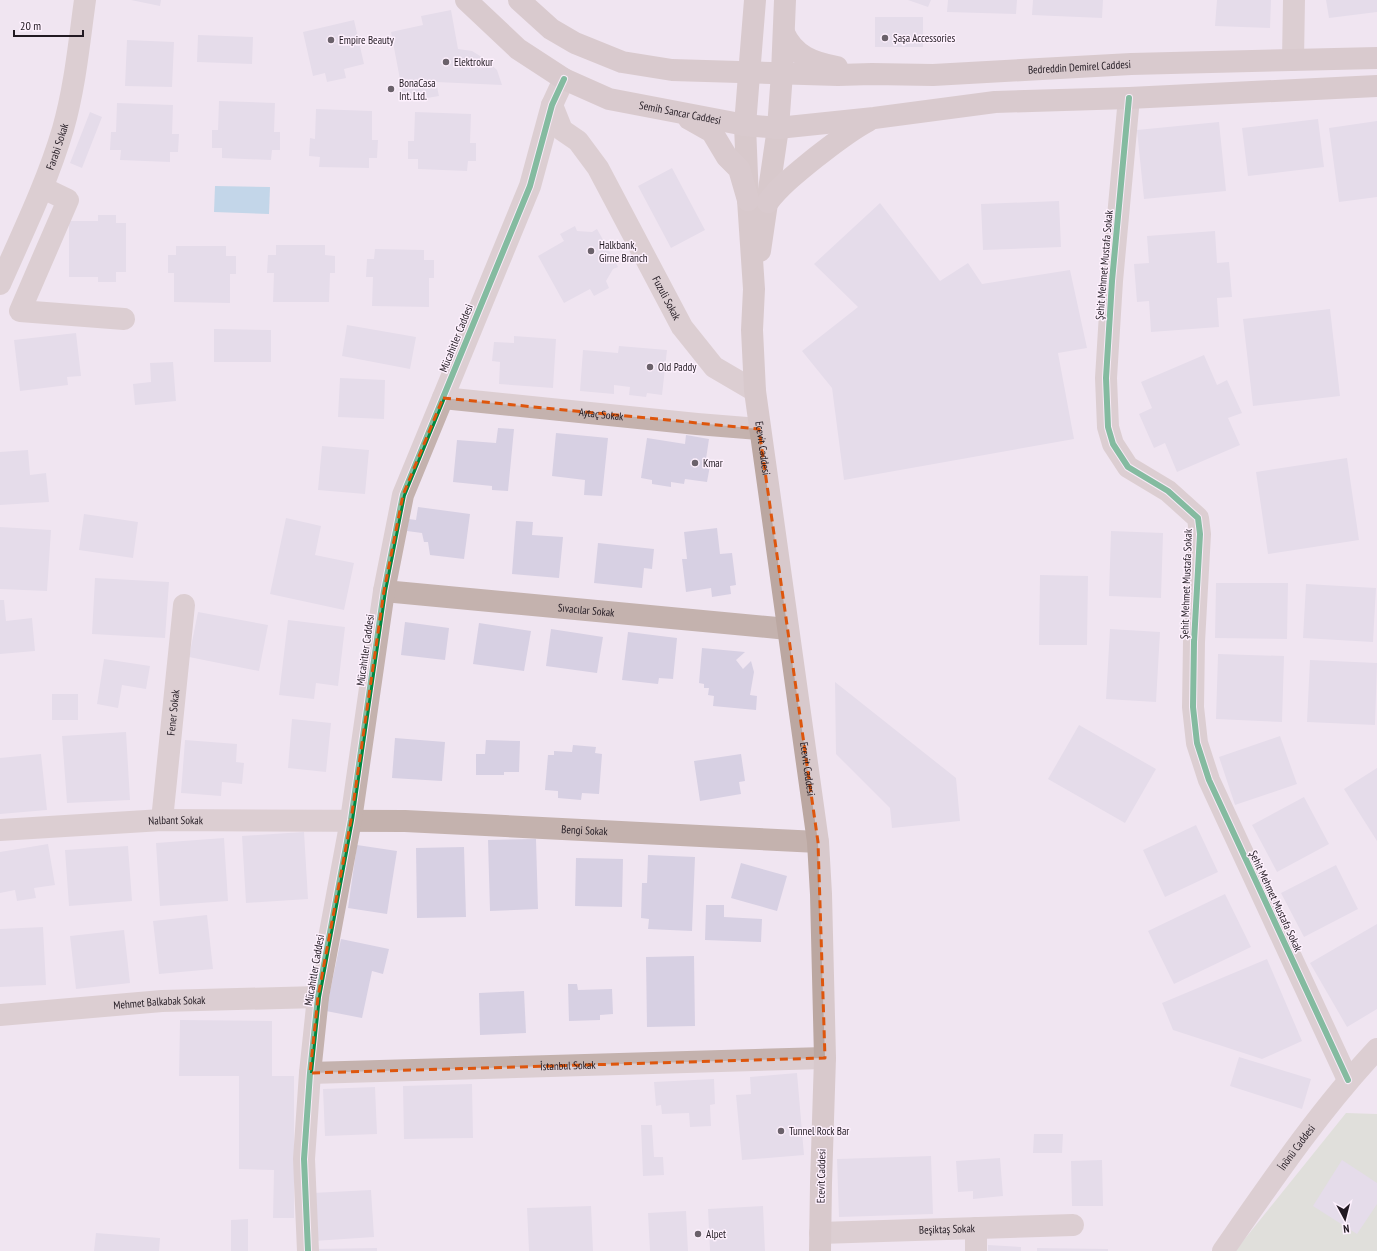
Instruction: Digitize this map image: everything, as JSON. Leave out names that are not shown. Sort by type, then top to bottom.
[{"type":"main road","name":"Semih Sancar Caddesi","points":[[466,0],[518,48],[564,79],[610,99],[745,125],[778,128],[874,118],[995,102],[1129,98]]},
{"type":"main road","points":[[519,0],[551,29],[575,43],[622,62],[677,70],[782,74]]},
{"type":"main road","points":[[745,125],[755,0]]},
{"type":"main road","points":[[778,128],[785,0]]},
{"type":"main road","points":[[784,33],[788,42],[795,51],[811,60],[823,65],[872,74]]},
{"type":"main road","points":[[677,70],[714,68],[729,62],[744,50],[752,34]]},
{"type":"main road","name":"Bedreddin Demirel Caddesi","points":[[782,74],[933,75],[1131,64],[1377,58]]},
{"type":"main road","points":[[1129,98],[1377,86]]},
{"type":"main road","points":[[670,111],[689,119],[712,132],[727,157],[739,170],[758,201],[777,190],[798,171],[848,133],[874,118]]},
{"type":"main road","name":"Ecevit Caddesi","points":[[745,125],[758,201],[752,330],[755,391],[759,429],[818,842],[821,894],[825,1058],[820,1183],[820,1242]]},
{"type":"main road","name":"Ecevit Caddesi","points":[[758,201],[778,128]]},
{"type":"street","name":"Farabi Sokak","points":[[0,284],[43,188],[63,129],[76,67],[85,0]]},
{"type":"street","points":[[1293,60],[1294,0]]},
{"type":"street","name":"Mücahitler Caddesi","points":[[308,1251],[304,1159],[310,1073],[318,997],[351,820],[384,591],[403,495],[530,186],[552,105],[564,79]]},
{"type":"street","name":"Şehit Mehmet Mustafa Sokak","points":[[1129,98],[1112,281],[1106,378],[1108,427],[1113,444],[1128,467],[1168,491],[1198,518],[1200,534],[1194,642],[1193,700],[1197,743],[1209,780],[1348,1080]]},
{"type":"street","name":"Fuzuli Sokak","points":[[552,105],[562,130],[578,141],[598,168],[682,327],[714,367],[755,391]]},
{"type":"street","points":[[43,188],[68,200],[20,311],[124,319]]},
{"type":"street","name":"Aytaç Sokak","points":[[443,398],[759,429]]},
{"type":"street","name":"Sıvacılar Sokak","points":[[384,591],[788,629]]},
{"type":"street","name":"Fener Sokak","points":[[162,820],[184,605]]},
{"type":"street","name":"Nalbant Sokak","points":[[0,830],[162,820],[351,820]]},
{"type":"street","name":"Bengi Sokak","points":[[351,820],[405,821],[818,842]]},
{"type":"street","name":"Mehmet Balkabak Sokak","points":[[0,1015],[162,1001],[318,997]]},
{"type":"street","name":"İnönü Caddesi","points":[[1223,1251],[1263,1193],[1348,1080],[1377,1049]]},
{"type":"street","name":"İstanbul Sokak","points":[[310,1073],[825,1058]]},
{"type":"street","name":"Beşiktaş Sokak","points":[[820,1242],[976,1228],[1073,1225]]},
{"type":"street","points":[[976,1228],[976,1251]]},
{"type":"highlighted area","points":[[443,398],[759,429],[818,842],[825,1058],[310,1073],[318,997],[351,820],[384,591],[403,495]]},
{"type":"green space","points":[[1346,1113],[1377,1114],[1377,1251],[1235,1251]]},
{"type":"water","points":[[215,186],[270,187],[269,214],[214,212]]},
{"type":"building","points":[[131,0],[161,0],[160,6]]},
{"type":"building","points":[[908,0],[931,0],[928,7]]},
{"type":"building","points":[[948,0],[1017,0],[1016,14],[947,12]]},
{"type":"building","points":[[1033,0],[1103,0],[1102,18],[1032,15]]},
{"type":"building","points":[[1217,0],[1271,0],[1270,28],[1215,26]]},
{"type":"building","points":[[1326,0],[1377,0],[1377,12],[1329,18]]},
{"type":"building","points":[[451,10],[458,49],[472,51],[485,59],[497,70],[502,85],[436,82],[439,96],[427,98],[426,91],[403,95],[391,32],[423,25],[421,16]]},
{"type":"building","points":[[875,17],[923,17],[923,47],[875,47]]},
{"type":"building","points":[[354,20],[364,64],[344,69],[346,78],[327,82],[325,73],[313,76],[303,32]]},
{"type":"building","points":[[198,35],[253,37],[252,64],[197,62]]},
{"type":"building","points":[[127,40],[174,42],[172,87],[125,86]]},
{"type":"building","points":[[219,101],[275,103],[274,132],[280,132],[280,150],[272,150],[271,160],[222,158],[222,148],[212,148],[212,130],[218,130]]},
{"type":"building","points":[[117,103],[173,105],[172,134],[179,134],[178,152],[170,152],[170,162],[120,160],[121,150],[110,150],[111,132],[116,132]]},
{"type":"building","points":[[316,109],[372,111],[372,140],[378,140],[377,158],[369,158],[369,168],[319,167],[320,157],[309,156],[310,138],[315,139]]},
{"type":"building","points":[[90,112],[102,117],[82,168],[70,163]]},
{"type":"building","points":[[415,112],[471,114],[470,143],[476,143],[476,161],[468,161],[467,171],[418,169],[418,159],[408,159],[408,141],[414,141]]},
{"type":"building","points":[[1318,119],[1324,167],[1248,176],[1242,128]]},
{"type":"building","points":[[1377,121],[1377,197],[1339,202],[1329,128]]},
{"type":"building","points":[[1219,122],[1226,191],[1144,199],[1137,130]]},
{"type":"building","points":[[672,168],[705,230],[671,248],[638,186]]},
{"type":"building","points":[[1059,201],[1061,247],[983,250],[981,204]]},
{"type":"building","points":[[880,203],[940,281],[968,263],[982,284],[1070,270],[1087,348],[1058,353],[1074,439],[844,480],[832,388],[802,351],[858,307],[814,264]]},
{"type":"building","points":[[98,215],[116,215],[116,223],[126,223],[126,272],[116,272],[116,282],[98,282],[98,277],[69,277],[69,221],[98,221]]},
{"type":"building","points":[[575,226],[577,231],[592,232],[597,229],[618,267],[613,269],[606,281],[609,288],[594,296],[590,289],[564,303],[538,256],[564,241],[560,234]]},
{"type":"building","points":[[1215,231],[1217,263],[1229,262],[1232,297],[1217,298],[1219,327],[1151,332],[1149,301],[1137,302],[1134,264],[1149,263],[1147,236]]},
{"type":"building","points":[[276,245],[325,245],[325,255],[335,256],[335,273],[330,273],[329,302],[273,302],[274,273],[267,273],[268,255],[276,255]]},
{"type":"building","points":[[176,246],[226,246],[226,256],[236,256],[236,274],[230,274],[230,303],[174,302],[174,273],[168,273],[168,255],[176,255]]},
{"type":"building","points":[[375,249],[424,250],[424,260],[434,260],[434,278],[429,278],[429,307],[372,306],[373,277],[366,277],[367,259],[374,259]]},
{"type":"building","points":[[1330,309],[1340,396],[1253,406],[1243,319]]},
{"type":"building","points":[[347,325],[416,337],[410,369],[342,356]]},
{"type":"building","points":[[214,329],[271,330],[271,362],[214,362]]},
{"type":"building","points":[[76,333],[81,376],[67,377],[68,385],[20,391],[14,340]]},
{"type":"building","points":[[514,336],[556,339],[553,388],[499,384],[500,362],[492,361],[494,342],[514,343]]},
{"type":"building","points":[[619,346],[667,350],[662,395],[647,393],[646,397],[629,395],[630,387],[614,385],[614,394],[580,391],[583,350],[618,353]]},
{"type":"building","points":[[1204,355],[1217,385],[1227,380],[1242,413],[1228,418],[1240,445],[1177,472],[1165,443],[1154,448],[1139,414],[1152,408],[1141,382]]},
{"type":"building","points":[[173,362],[176,401],[135,405],[133,384],[151,382],[150,363]]},
{"type":"building","points":[[340,378],[385,380],[384,419],[338,417]]},
{"type":"building","points":[[498,428],[514,429],[508,491],[492,490],[492,486],[453,482],[457,440],[496,443]]},
{"type":"building","points":[[556,433],[608,438],[602,496],[584,495],[585,480],[552,476]]},
{"type":"building","points":[[686,435],[709,439],[706,459],[711,460],[707,482],[685,479],[684,484],[671,482],[671,487],[652,484],[652,480],[641,478],[647,438],[685,444]]},
{"type":"building","points":[[322,446],[369,450],[365,494],[318,490]]},
{"type":"building","points":[[28,450],[30,475],[46,473],[49,502],[0,505],[0,452]]},
{"type":"building","points":[[1347,458],[1359,540],[1268,554],[1256,472]]},
{"type":"building","points":[[418,507],[470,514],[464,559],[430,555],[428,542],[424,542],[422,533],[407,531],[409,519],[416,520]]},
{"type":"building","points":[[84,514],[138,522],[133,558],[79,550]]},
{"type":"building","points":[[286,518],[321,526],[315,555],[354,563],[344,610],[270,594]]},
{"type":"building","points":[[516,521],[533,522],[532,535],[563,537],[559,578],[512,574]]},
{"type":"building","points":[[0,527],[51,530],[47,591],[0,589]]},
{"type":"building","points":[[717,528],[720,554],[732,553],[736,585],[730,586],[731,594],[712,597],[711,588],[686,592],[682,559],[687,559],[684,532]]},
{"type":"building","points":[[1111,531],[1163,533],[1161,598],[1109,596]]},
{"type":"building","points":[[598,543],[654,549],[652,569],[644,568],[642,588],[594,583]]},
{"type":"building","points":[[1040,575],[1088,576],[1087,645],[1039,645]]},
{"type":"building","points":[[95,578],[169,582],[165,638],[92,634]]},
{"type":"building","points":[[1216,583],[1288,583],[1287,639],[1215,638]]},
{"type":"building","points":[[1306,584],[1376,588],[1373,642],[1303,638]]},
{"type":"building","points":[[0,600],[4,600],[6,621],[32,618],[35,651],[0,654]]},
{"type":"building","points":[[198,612],[268,625],[259,671],[189,657]]},
{"type":"building","points":[[288,620],[345,627],[338,686],[316,683],[314,699],[279,695]]},
{"type":"building","points":[[405,622],[449,628],[445,660],[401,655]]},
{"type":"building","points":[[479,623],[531,631],[524,671],[473,664]]},
{"type":"building","points":[[551,629],[603,637],[597,673],[546,666]]},
{"type":"building","points":[[1110,629],[1160,632],[1156,702],[1106,699]]},
{"type":"building","points":[[628,632],[677,638],[673,679],[659,678],[658,684],[622,680]]},
{"type":"building","points":[[702,648],[745,652],[736,660],[743,669],[751,661],[754,672],[750,695],[757,696],[756,710],[713,706],[714,696],[708,695],[709,688],[704,688],[704,684],[699,683]]},
{"type":"building","points":[[1218,654],[1284,656],[1282,722],[1216,719]]},
{"type":"building","points":[[104,659],[150,666],[146,689],[122,685],[118,708],[97,704]]},
{"type":"building","points":[[1310,660],[1377,663],[1375,725],[1307,722]]},
{"type":"building","points":[[835,682],[956,778],[960,821],[892,828],[890,808],[836,754]]},
{"type":"building","points":[[52,694],[78,694],[78,720],[52,720]]},
{"type":"building","points":[[292,719],[331,723],[326,772],[288,768]]},
{"type":"building","points":[[1079,725],[1156,769],[1125,823],[1048,779]]},
{"type":"building","points":[[126,732],[130,800],[67,803],[62,736]]},
{"type":"building","points":[[1280,736],[1297,784],[1235,805],[1219,757]]},
{"type":"building","points":[[395,738],[445,742],[442,781],[392,778]]},
{"type":"building","points":[[185,740],[237,744],[236,762],[244,763],[242,784],[222,782],[221,796],[181,793]]},
{"type":"building","points":[[486,740],[520,741],[519,772],[504,772],[504,775],[476,775],[476,754],[485,754]]},
{"type":"building","points":[[573,745],[596,747],[595,753],[602,754],[599,794],[582,793],[581,800],[558,798],[558,791],[545,790],[548,755],[554,755],[554,751],[572,752]]},
{"type":"building","points":[[41,754],[47,810],[0,814],[0,758]]},
{"type":"building","points":[[741,754],[745,781],[739,782],[741,794],[700,801],[694,761]]},
{"type":"building","points":[[1377,768],[1377,841],[1344,789]]},
{"type":"building","points":[[1304,797],[1329,844],[1277,872],[1252,825]]},
{"type":"building","points":[[1196,825],[1218,872],[1165,897],[1143,850]]},
{"type":"building","points":[[304,832],[308,899],[246,903],[242,836]]},
{"type":"building","points":[[224,838],[228,901],[160,906],[156,843]]},
{"type":"building","points":[[536,839],[538,909],[490,911],[488,840]]},
{"type":"building","points":[[48,844],[55,885],[34,888],[36,898],[17,901],[15,890],[0,893],[0,852]]},
{"type":"building","points":[[357,845],[397,851],[387,914],[348,908]]},
{"type":"building","points":[[128,846],[132,901],[69,906],[65,850]]},
{"type":"building","points":[[464,847],[466,917],[417,918],[416,848]]},
{"type":"building","points":[[648,855],[695,857],[692,931],[648,929],[649,919],[641,918],[642,883],[647,883]]},
{"type":"building","points":[[576,858],[623,859],[622,907],[575,906]]},
{"type":"building","points":[[741,863],[787,876],[777,911],[731,898]]},
{"type":"building","points":[[1336,865],[1358,909],[1304,937],[1281,893]]},
{"type":"building","points":[[1225,894],[1251,947],[1174,984],[1148,931]]},
{"type":"building","points":[[706,905],[724,905],[724,917],[762,919],[761,942],[705,940]]},
{"type":"building","points":[[207,915],[213,969],[159,974],[153,921]]},
{"type":"building","points":[[1377,924],[1377,1009],[1347,1027],[1310,963]]},
{"type":"building","points":[[43,927],[46,985],[0,987],[0,929]]},
{"type":"building","points":[[124,930],[130,983],[76,989],[70,936]]},
{"type":"building","points":[[341,939],[389,949],[383,974],[372,971],[362,1018],[326,1011]]},
{"type":"building","points":[[694,956],[695,1026],[647,1027],[646,957]]},
{"type":"building","points":[[1267,959],[1302,1041],[1262,1059],[1173,1030],[1162,1003]]},
{"type":"building","points":[[568,984],[577,984],[578,990],[612,989],[613,1014],[600,1015],[600,1020],[569,1021]]},
{"type":"building","points":[[524,991],[526,1033],[480,1035],[479,993]]},
{"type":"building","points":[[180,1020],[272,1021],[272,1076],[294,1076],[294,1218],[273,1218],[274,1170],[239,1169],[239,1076],[179,1076]]},
{"type":"building","points":[[1239,1057],[1311,1079],[1302,1109],[1230,1086]]},
{"type":"building","points":[[797,1073],[804,1155],[742,1160],[736,1095],[751,1094],[750,1077]]},
{"type":"building","points":[[714,1079],[715,1104],[710,1105],[711,1126],[690,1127],[689,1113],[662,1114],[661,1105],[656,1106],[654,1082]]},
{"type":"building","points":[[472,1084],[473,1138],[404,1139],[403,1086]]},
{"type":"building","points":[[375,1087],[377,1134],[325,1136],[323,1089]]},
{"type":"building","points":[[641,1125],[652,1125],[654,1157],[663,1157],[664,1175],[643,1176]]},
{"type":"building","points":[[1034,1134],[1063,1134],[1062,1153],[1033,1153]]},
{"type":"building","points":[[931,1156],[933,1214],[839,1217],[837,1159]]},
{"type":"building","points":[[1000,1158],[1003,1196],[973,1199],[973,1191],[958,1192],[956,1161]]},
{"type":"building","points":[[1102,1160],[1103,1206],[1072,1206],[1071,1161]]},
{"type":"building","points":[[1342,1160],[1377,1183],[1377,1204],[1357,1234],[1313,1206]]},
{"type":"building","points":[[371,1190],[374,1237],[314,1241],[312,1193]]},
{"type":"building","points":[[591,1206],[593,1251],[529,1251],[527,1208]]},
{"type":"building","points":[[763,1206],[765,1251],[710,1251],[708,1209]]},
{"type":"building","points":[[686,1211],[688,1251],[650,1251],[648,1213]]},
{"type":"building","points":[[248,1219],[248,1251],[231,1251],[231,1220]]},
{"type":"building","points":[[96,1233],[160,1238],[159,1251],[94,1251]]},
{"type":"building","points":[[988,1245],[1021,1247],[1021,1251],[988,1251]]},
{"type":"building","points":[[377,1248],[377,1251],[314,1251],[314,1249]]},
{"type":"building","points":[[1037,1248],[1108,1249],[1108,1251],[1037,1251]]},
{"type":"cycle path","points":[[308,1251],[304,1159],[310,1073],[318,997],[351,820],[384,591],[403,495],[530,186],[552,105],[564,79]]},
{"type":"cycle path","points":[[1129,98],[1112,281],[1106,378],[1108,427],[1113,444],[1128,467],[1168,491],[1198,518],[1200,534],[1194,642],[1193,707],[1197,743],[1209,780],[1348,1080]]},
{"type":"place","name":"Şaşa Accessories","points":[[885,38]]},
{"type":"place","name":"Empire Beauty","points":[[331,40]]},
{"type":"place","name":"Elektrokur","points":[[446,62]]},
{"type":"place","name":"BonaCasa Int. Ltd.","points":[[391,89]]},
{"type":"place","name":"Halkbank, Girne Branch","points":[[591,251]]},
{"type":"place","name":"Old Paddy","points":[[650,367]]},
{"type":"place","name":"Kmar","points":[[695,463]]},
{"type":"place","name":"Tunnel Rock Bar","points":[[781,1131]]},
{"type":"place","name":"Alpet","points":[[698,1234]]}]
